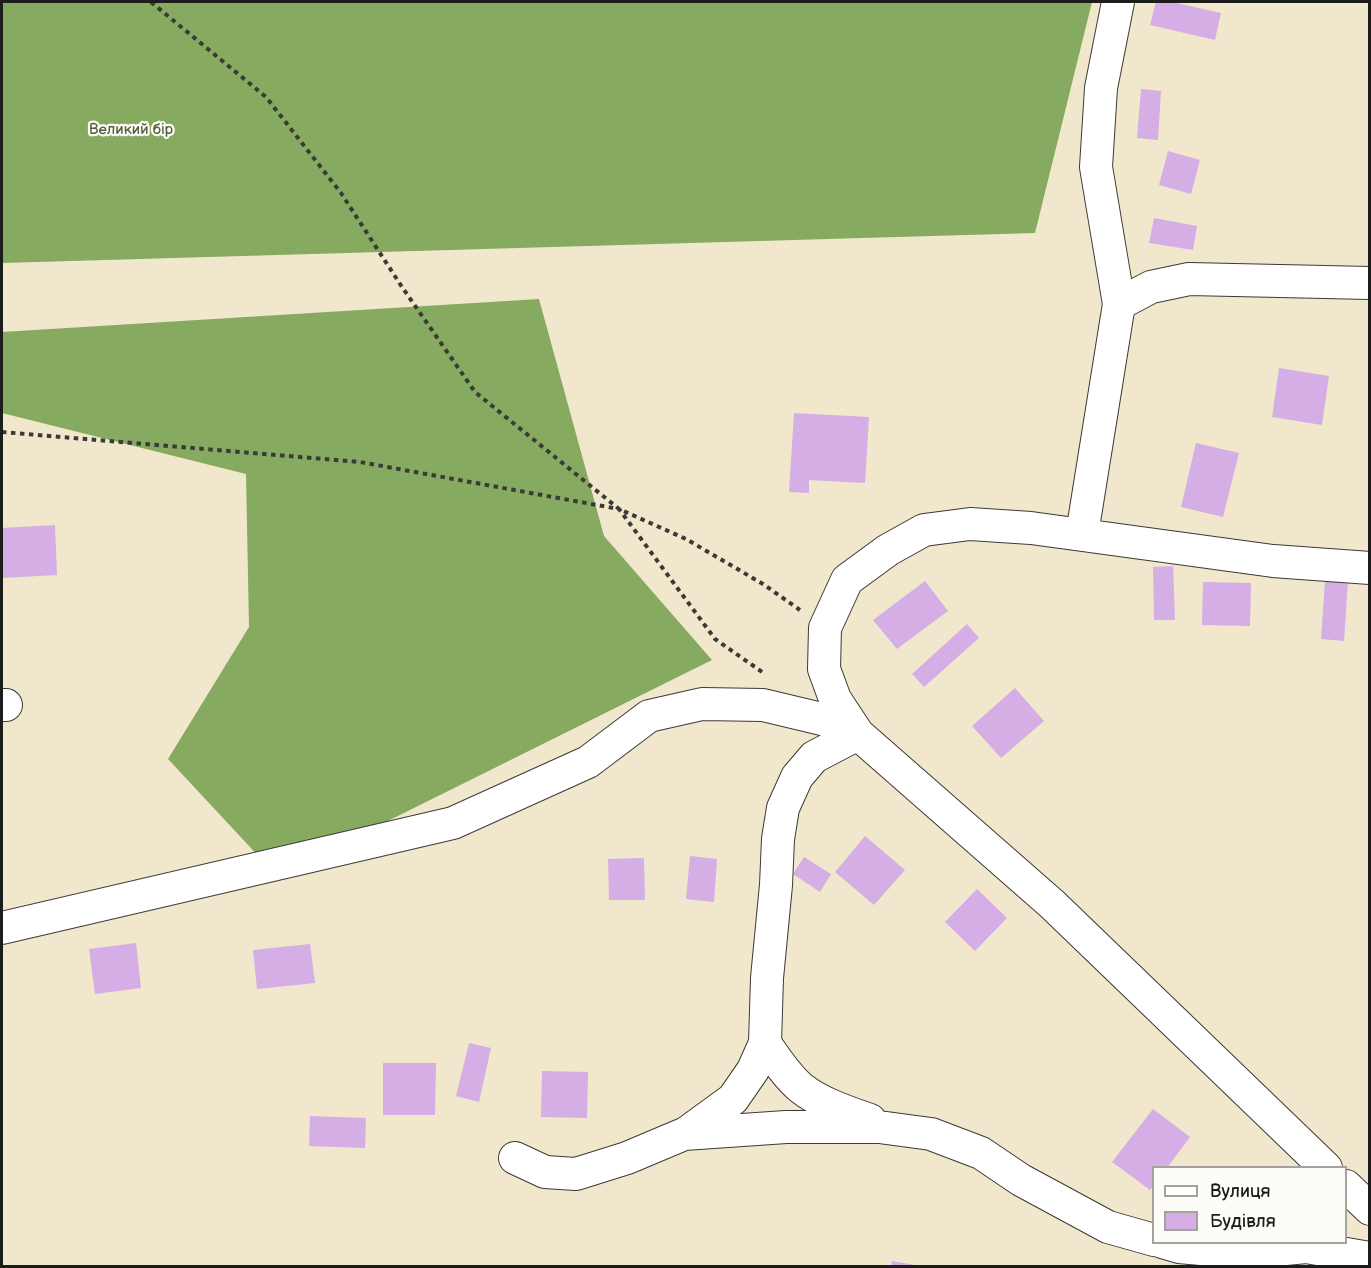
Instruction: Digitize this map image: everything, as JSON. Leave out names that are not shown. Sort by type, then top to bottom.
[{"type":"street","points":[[1082,534],[1119,304],[1096,167],[1101,88],[1118,2]]},
{"type":"street","points":[[1119,304],[1151,287],[1189,279],[1370,283]]},
{"type":"street","points":[[1325,1166],[1052,904],[858,734],[835,699],[824,669],[825,628],[848,580],[888,550],[924,530],[970,524],[1082,534],[1274,561],[1370,568]]},
{"type":"street","points":[[2,928],[453,823],[588,762],[649,716],[702,704],[763,705],[830,721],[858,734]]},
{"type":"street","points":[[515,1158],[545,1172],[576,1174],[627,1158],[684,1134],[733,1099],[753,1070],[765,1043],[767,978],[776,885],[777,839],[783,808],[796,777],[814,757],[858,734]]},
{"type":"street","points":[[765,1043],[787,1074],[802,1089],[837,1108],[892,1129]]},
{"type":"street","points":[[684,1134],[786,1127],[892,1129],[931,1134],[981,1153],[1021,1179],[1108,1227],[1152,1239]]},
{"type":"street","points":[[1347,1187],[1370,1209]]},
{"type":"street","points":[[1169,1244],[1245,1253],[1306,1247],[1370,1258]]},
{"type":"path","points":[[151,2],[266,97],[341,193],[402,287],[475,392],[619,509],[715,639],[772,680]]},
{"type":"path","points":[[2,432],[360,462],[619,509],[686,539],[763,584],[825,628]]},
{"type":"green space","name":"Великий бір","points":[[2,2],[1092,2],[1035,233],[2,263]]},
{"type":"green space","points":[[539,299],[604,536],[712,660],[277,876],[168,759],[249,627],[246,474],[2,413],[2,332]]},
{"type":"building","points":[[1156,2],[1172,2],[1221,13],[1215,40],[1150,25]]},
{"type":"building","points":[[1141,89],[1161,91],[1158,140],[1137,138]]},
{"type":"building","points":[[1168,151],[1200,160],[1191,194],[1159,185]]},
{"type":"building","points":[[1154,218],[1197,226],[1193,250],[1149,243]]},
{"type":"building","points":[[1279,368],[1329,376],[1322,425],[1272,417]]},
{"type":"building","points":[[794,413],[869,417],[865,483],[809,480],[809,493],[789,492]]},
{"type":"building","points":[[1196,443],[1239,453],[1223,517],[1181,507]]},
{"type":"building","points":[[55,525],[57,575],[2,578],[2,528]]},
{"type":"building","points":[[1173,566],[1175,620],[1154,620],[1153,567]]},
{"type":"building","points":[[1325,580],[1348,581],[1344,641],[1321,639]]},
{"type":"building","points":[[925,581],[948,611],[897,649],[873,620]]},
{"type":"building","points":[[1203,582],[1251,583],[1250,626],[1202,625]]},
{"type":"building","points":[[967,624],[979,638],[924,687],[912,674]]},
{"type":"building","points":[[1015,688],[1044,721],[1001,758],[972,726]]},
{"type":"building","points":[[865,836],[905,870],[874,905],[835,872]]},
{"type":"building","points":[[690,856],[717,859],[714,902],[686,899]]},
{"type":"building","points":[[804,857],[831,874],[820,892],[793,874]]},
{"type":"building","points":[[644,858],[645,900],[609,900],[608,859]]},
{"type":"building","points":[[977,889],[1007,918],[975,951],[945,922]]},
{"type":"building","points":[[136,943],[141,988],[95,994],[89,949]]},
{"type":"building","points":[[310,944],[315,983],[257,989],[253,950]]},
{"type":"building","points":[[469,1043],[491,1048],[479,1102],[456,1096]]},
{"type":"building","points":[[383,1063],[436,1063],[435,1115],[383,1115]]},
{"type":"building","points":[[542,1071],[588,1072],[587,1118],[541,1117]]},
{"type":"building","points":[[1153,1109],[1190,1137],[1168,1166],[1152,1166],[1150,1190],[1112,1162]]},
{"type":"building","points":[[310,1116],[366,1118],[365,1148],[309,1146]]},
{"type":"building","points":[[892,1261],[915,1265],[915,1266],[891,1266]]}]
